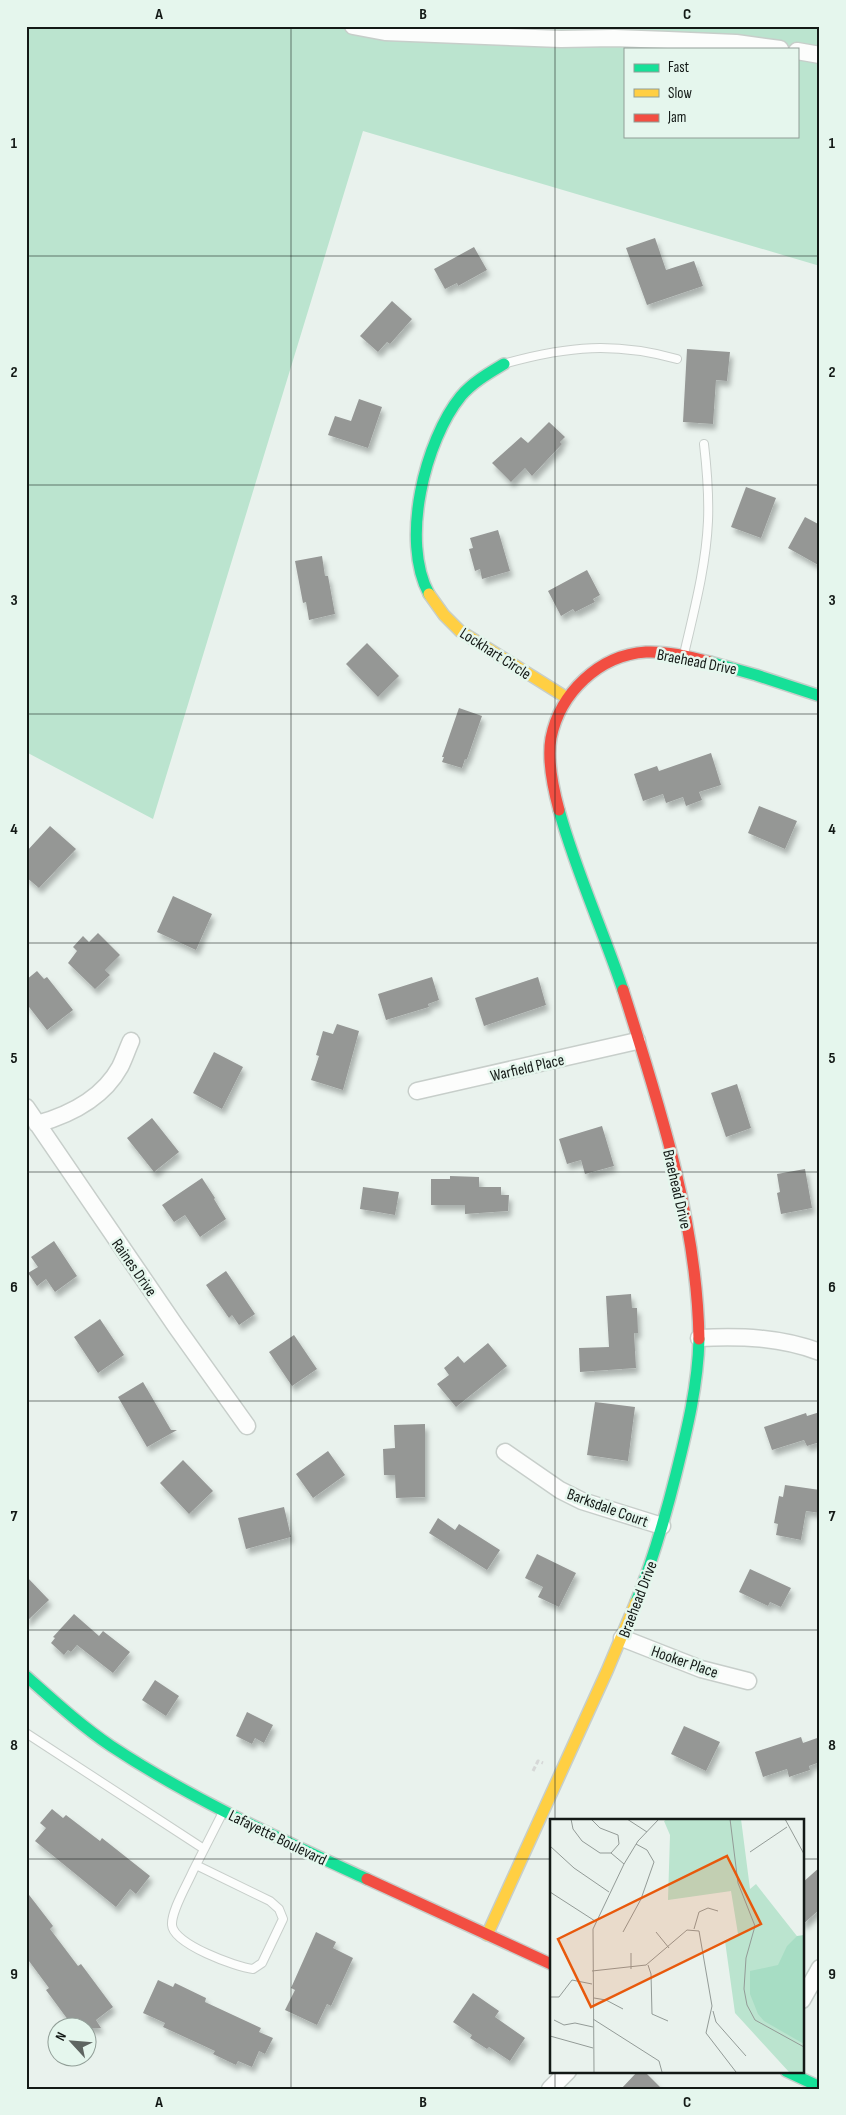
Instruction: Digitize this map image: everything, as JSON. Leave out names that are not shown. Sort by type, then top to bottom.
[{"type":"street","points":[[353,26],[384,32],[492,31],[561,39],[668,40],[736,43],[773,48]]},
{"type":"street","points":[[798,52],[820,55]]},
{"type":"street","name":"Lockhart Circle","points":[[504,364],[479,379],[461,397],[443,424],[423,481],[418,527],[418,566],[433,600],[451,622],[469,638],[567,698]]},
{"type":"street","name":"Braehead Drive","points":[[487,1935],[622,1638],[652,1562],[680,1461],[693,1397],[699,1338],[697,1291],[682,1204],[658,1106],[609,948],[579,875],[554,792],[551,769],[551,740],[556,718],[567,698],[578,684],[591,673],[612,660],[631,654],[648,652],[684,656],[720,664],[820,696]]},
{"type":"street","points":[[37,1124],[56,1119],[78,1108],[98,1093],[120,1067],[131,1041]]},
{"type":"street","name":"Warfield Place","points":[[417,1091],[637,1041]]},
{"type":"street","name":"Raines Drive","points":[[26,1107],[177,1328],[247,1426]]},
{"type":"street","points":[[699,1338],[743,1336],[772,1339],[820,1352]]},
{"type":"street","name":"Barksdale Court","points":[[506,1452],[560,1490],[582,1501],[662,1526]]},
{"type":"street","name":"Hooker Place","points":[[622,1638],[701,1669],[748,1681]]},
{"type":"street","name":"Lafayette Boulevard","points":[[26,1676],[72,1717],[110,1745],[160,1777],[268,1833],[550,1964]]},
{"type":"street","points":[[804,1996],[820,1968]]},
{"type":"street","points":[[550,2089],[567,2072]]},
{"type":"street","points":[[788,2072],[820,2087]]},
{"type":"lane","points":[[504,364],[546,353],[587,348],[632,349],[677,359]]},
{"type":"lane","points":[[684,656],[698,590],[708,523],[708,488],[704,444]]},
{"type":"lane","points":[[26,1733],[204,1849]]},
{"type":"lane","points":[[196,1865],[270,1901],[279,1909],[283,1919],[262,1963],[253,1969],[241,1968],[195,1947],[177,1936],[172,1928],[172,1918],[196,1865],[224,1811]]},
{"type":"green space","points":[[26,26],[820,26],[820,266],[363,131],[153,819],[26,752]]},
{"type":"building","points":[[655,238],[666,270],[694,261],[703,286],[647,305],[626,248]]},
{"type":"building","points":[[474,247],[487,270],[458,286],[457,283],[445,289],[434,269]]},
{"type":"building","points":[[392,301],[412,319],[390,344],[387,342],[378,352],[360,336]]},
{"type":"building","points":[[687,349],[730,352],[727,381],[716,380],[713,424],[683,422]]},
{"type":"building","points":[[359,399],[382,407],[368,448],[328,435],[335,416],[351,421]]},
{"type":"building","points":[[549,422],[565,437],[560,442],[562,444],[532,476],[525,468],[511,482],[492,463],[521,437],[528,443]]},
{"type":"building","points":[[746,487],[776,498],[761,538],[731,527]]},
{"type":"building","points":[[805,517],[820,525],[820,566],[788,548]]},
{"type":"building","points":[[498,530],[510,571],[482,579],[480,569],[475,571],[469,549],[473,548],[470,538]]},
{"type":"building","points":[[322,556],[335,614],[309,620],[306,602],[303,603],[295,561]]},
{"type":"building","points":[[587,570],[600,595],[593,599],[595,602],[575,612],[573,609],[561,616],[548,591]]},
{"type":"building","points":[[367,643],[399,676],[378,697],[346,664]]},
{"type":"building","points":[[459,708],[482,716],[462,768],[442,762],[444,757],[442,757]]},
{"type":"building","points":[[711,753],[721,785],[699,792],[702,800],[686,806],[683,797],[666,803],[663,794],[643,801],[634,774],[657,766],[659,771]]},
{"type":"building","points":[[759,806],[797,821],[785,849],[748,833]]},
{"type":"building","points":[[50,826],[76,849],[39,888],[26,877],[26,852]]},
{"type":"building","points":[[173,896],[212,914],[196,950],[157,932]]},
{"type":"building","points":[[98,933],[120,955],[105,970],[110,975],[95,989],[68,963],[77,951],[73,947],[83,936],[89,942]]},
{"type":"building","points":[[37,971],[44,979],[47,977],[73,1010],[47,1030],[26,1003],[26,980]]},
{"type":"building","points":[[432,977],[439,1000],[428,1004],[429,1007],[386,1020],[378,994]]},
{"type":"building","points":[[538,977],[546,1005],[484,1026],[475,998]]},
{"type":"building","points":[[337,1024],[359,1031],[343,1090],[311,1080],[319,1056],[316,1055],[323,1031],[333,1034]]},
{"type":"building","points":[[214,1052],[243,1067],[222,1109],[193,1093]]},
{"type":"building","points":[[737,1084],[751,1128],[726,1137],[711,1093]]},
{"type":"building","points":[[152,1118],[179,1152],[154,1172],[127,1138]]},
{"type":"building","points":[[602,1126],[614,1166],[585,1174],[581,1160],[567,1164],[559,1139]]},
{"type":"building","points":[[805,1169],[812,1208],[781,1214],[777,1193],[780,1192],[777,1174]]},
{"type":"building","points":[[450,1176],[479,1177],[479,1187],[501,1187],[501,1195],[509,1195],[508,1211],[465,1214],[465,1205],[431,1205],[431,1179],[450,1179]]},
{"type":"building","points":[[202,1178],[226,1219],[200,1237],[185,1215],[174,1222],[162,1205]]},
{"type":"building","points":[[363,1187],[399,1192],[395,1215],[360,1209]]},
{"type":"building","points":[[54,1241],[77,1276],[55,1292],[46,1279],[37,1286],[28,1273],[38,1267],[31,1257]]},
{"type":"building","points":[[226,1271],[255,1314],[239,1325],[232,1315],[229,1318],[206,1285]]},
{"type":"building","points":[[631,1294],[632,1308],[637,1308],[638,1333],[634,1333],[636,1368],[580,1372],[579,1348],[609,1347],[606,1296]]},
{"type":"building","points":[[100,1319],[124,1355],[98,1373],[74,1337]]},
{"type":"building","points":[[294,1335],[317,1369],[292,1386],[269,1352]]},
{"type":"building","points":[[488,1343],[507,1366],[456,1407],[437,1384],[449,1375],[444,1368],[458,1356],[464,1363]]},
{"type":"building","points":[[143,1382],[171,1430],[177,1430],[147,1447],[118,1397]]},
{"type":"building","points":[[595,1402],[635,1407],[628,1461],[587,1455]]},
{"type":"building","points":[[820,1412],[820,1442],[807,1446],[804,1440],[772,1450],[764,1427],[806,1413],[807,1416]]},
{"type":"building","points":[[425,1424],[425,1497],[396,1498],[395,1475],[384,1475],[383,1449],[395,1448],[394,1425]]},
{"type":"building","points":[[328,1451],[345,1475],[313,1498],[296,1474]]},
{"type":"building","points":[[183,1460],[213,1491],[189,1514],[160,1483]]},
{"type":"building","points":[[785,1485],[820,1490],[820,1513],[806,1511],[801,1540],[776,1535],[778,1524],[774,1523],[779,1496],[783,1497]]},
{"type":"building","points":[[284,1507],[291,1537],[246,1549],[238,1518]]},
{"type":"building","points":[[438,1518],[455,1530],[459,1524],[500,1550],[487,1570],[429,1533]]},
{"type":"building","points":[[537,1554],[576,1573],[559,1607],[538,1597],[543,1587],[525,1578]]},
{"type":"building","points":[[750,1569],[791,1588],[781,1607],[770,1602],[768,1606],[739,1592]]},
{"type":"building","points":[[26,1576],[49,1600],[26,1622]]},
{"type":"building","points":[[74,1614],[99,1636],[103,1631],[130,1652],[113,1673],[77,1645],[71,1652],[68,1650],[64,1655],[51,1643],[55,1638],[53,1637]]},
{"type":"building","points":[[155,1680],[179,1696],[166,1716],[142,1700]]},
{"type":"building","points":[[247,1712],[273,1725],[264,1743],[255,1738],[252,1744],[236,1736]]},
{"type":"building","points":[[684,1726],[720,1742],[706,1771],[671,1754]]},
{"type":"building","points":[[801,1737],[803,1743],[820,1737],[820,1762],[809,1766],[810,1770],[789,1777],[787,1769],[763,1777],[755,1752]]},
{"type":"building","points":[[52,1809],[63,1818],[66,1815],[100,1841],[102,1838],[150,1876],[136,1894],[130,1889],[116,1907],[35,1841],[46,1828],[40,1823]]},
{"type":"building","points":[[820,1867],[820,1909],[804,1923],[804,1881]]},
{"type":"building","points":[[26,1891],[53,1926],[50,1929],[78,1966],[81,1964],[113,2007],[98,2018],[67,2018],[46,1990],[49,1988],[26,1957]]},
{"type":"building","points":[[316,1932],[336,1942],[333,1948],[353,1958],[331,2006],[327,2004],[317,2025],[285,2010],[295,1990],[291,1988]]},
{"type":"building","points":[[158,1980],[173,1987],[175,1983],[206,1998],[205,2002],[261,2028],[259,2032],[273,2038],[265,2054],[259,2051],[252,2067],[238,2061],[236,2065],[213,2054],[215,2051],[163,2027],[165,2023],[143,2013]]},
{"type":"building","points":[[473,1993],[499,2011],[495,2017],[525,2038],[510,2061],[489,2047],[487,2049],[470,2038],[472,2035],[453,2022]]},
{"type":"building","points":[[637,2072],[645,2072],[662,2089],[621,2089]]},
{"type":"traffic: fast","points":[[429,594],[421,572],[417,547],[417,520],[427,464],[448,415],[461,396],[476,382],[504,364]]},
{"type":"traffic: fast","points":[[710,662],[820,696]]},
{"type":"traffic: fast","points":[[559,810],[573,856],[623,990]]},
{"type":"traffic: fast","points":[[636,1602],[658,1539],[684,1441],[694,1390],[699,1339]]},
{"type":"traffic: fast","points":[[26,1676],[88,1730],[141,1765],[204,1801],[367,1879]]},
{"type":"traffic: fast","points":[[788,2072],[820,2087]]},
{"type":"traffic: slow","points":[[429,594],[444,615],[460,631],[567,698]]},
{"type":"traffic: slow","points":[[487,1935],[607,1671],[636,1602]]},
{"type":"traffic: jam","points":[[559,810],[550,765],[551,738],[563,706],[584,679],[613,660],[646,652],[670,653],[710,662]]},
{"type":"traffic: jam","points":[[623,990],[650,1076],[684,1206],[697,1295],[699,1339]]},
{"type":"traffic: jam","points":[[367,1879],[550,1964]]}]
